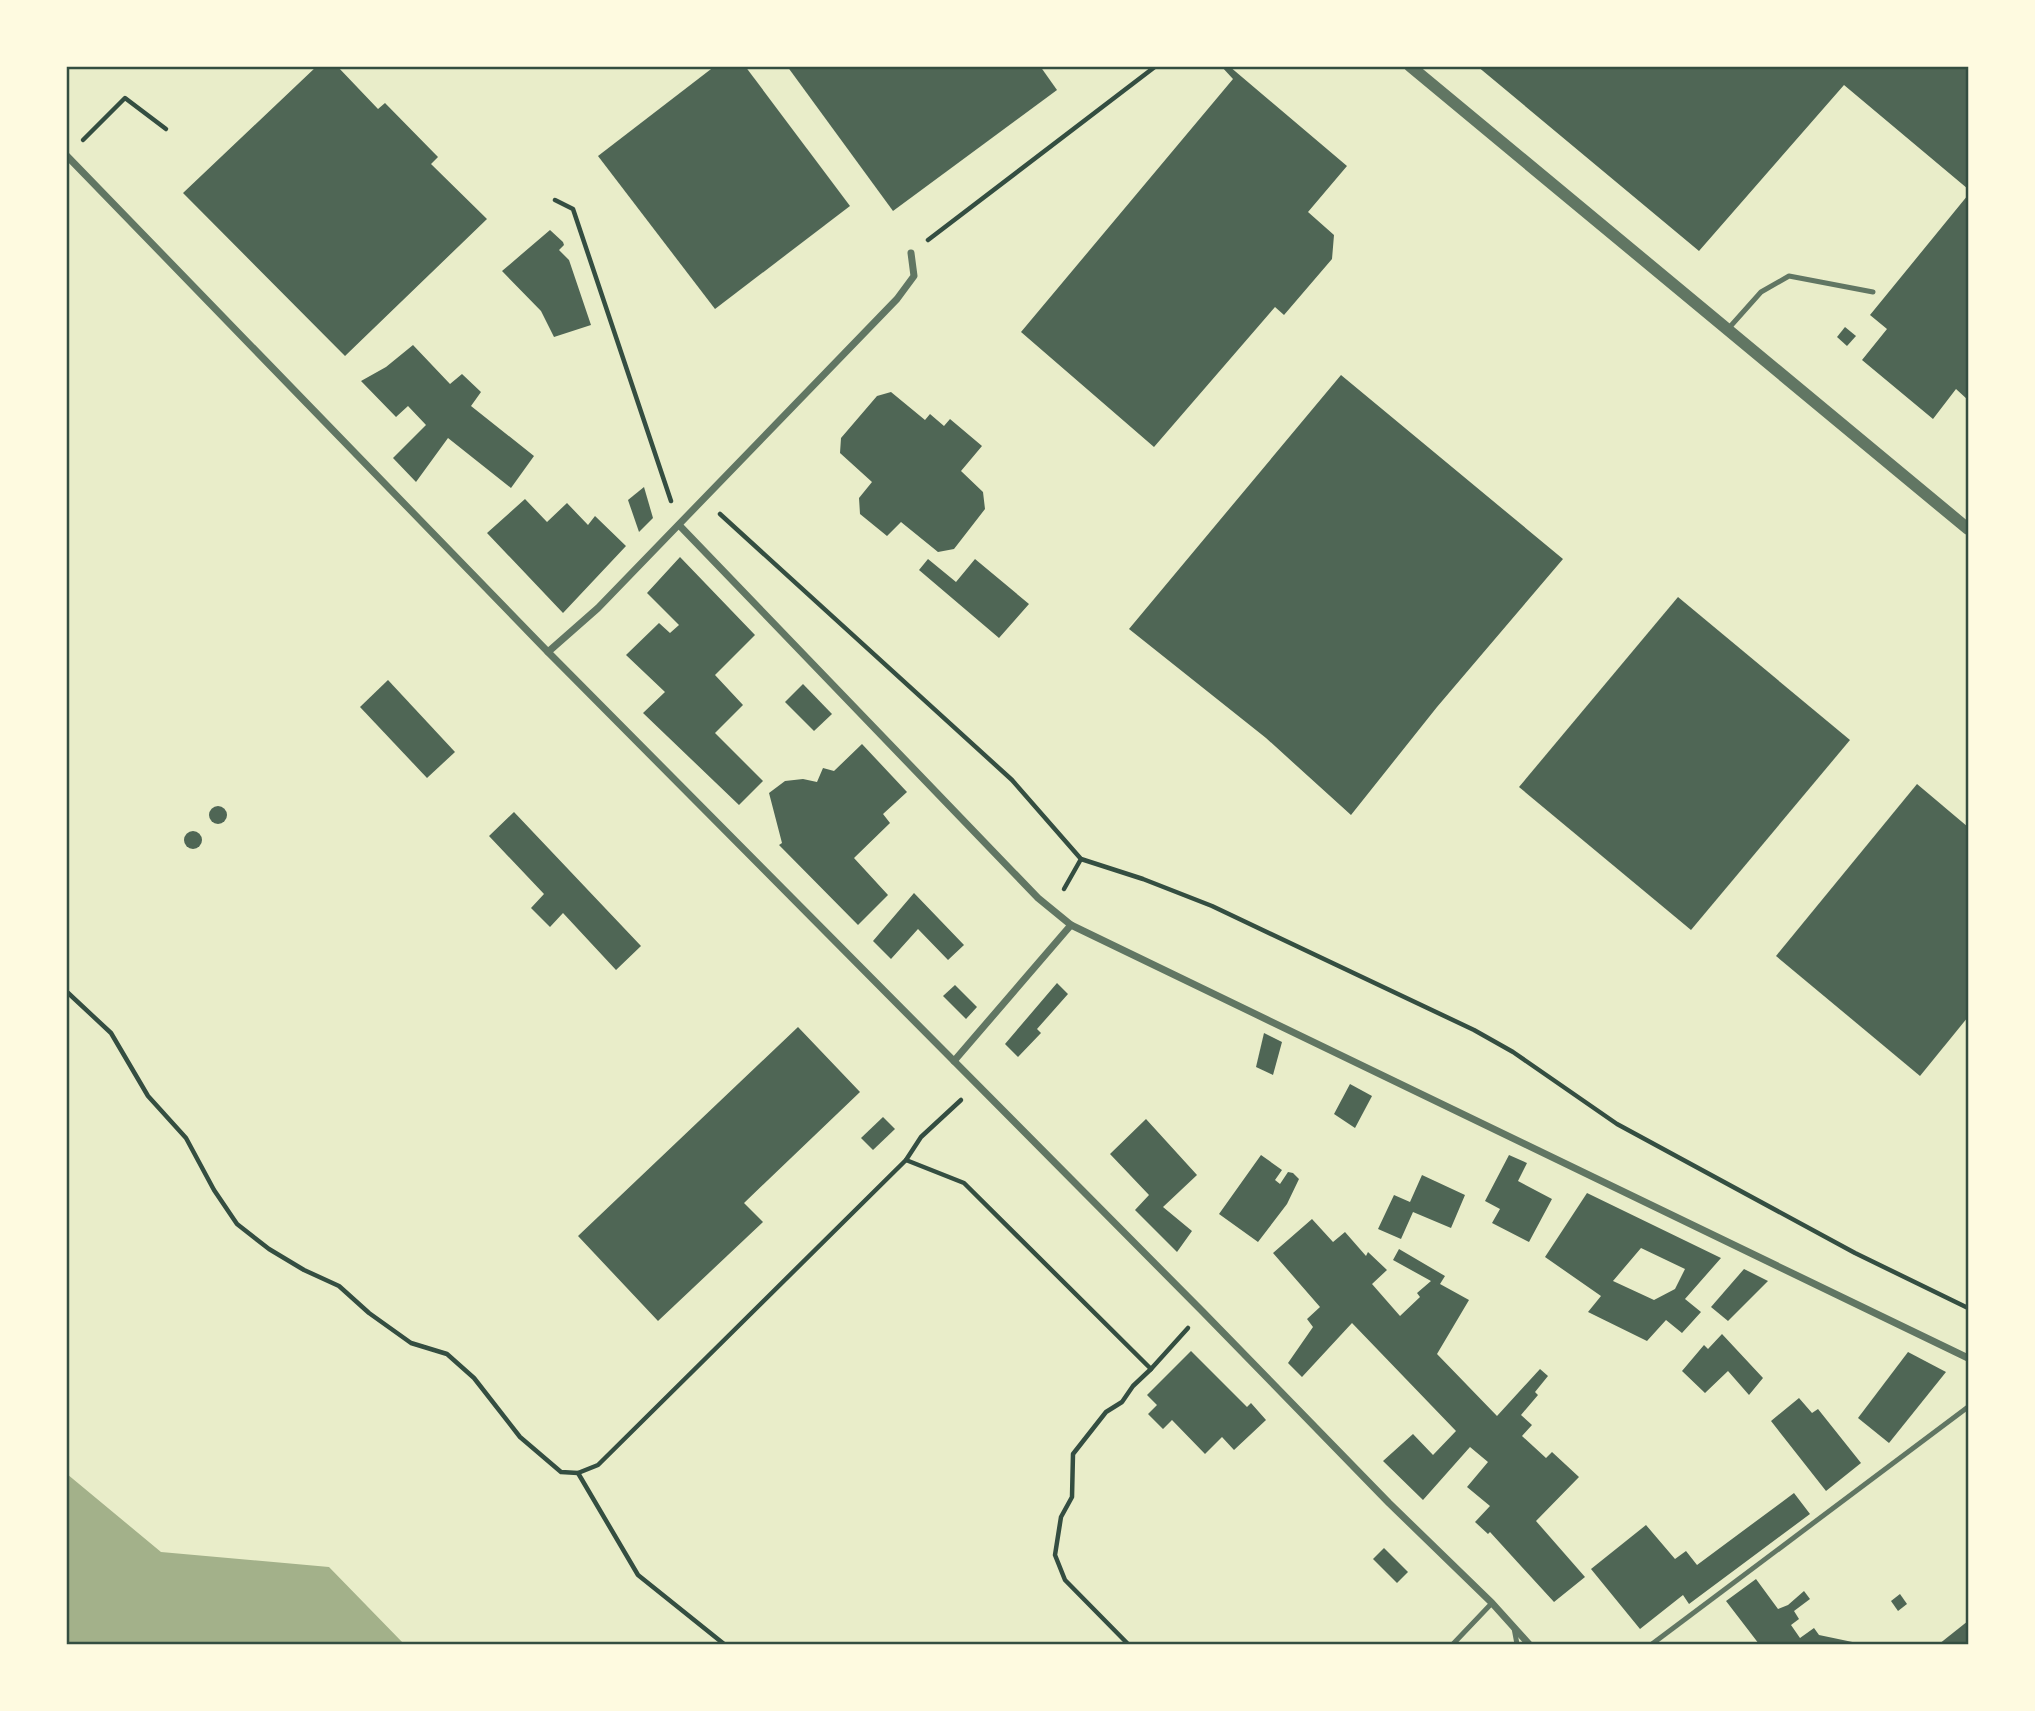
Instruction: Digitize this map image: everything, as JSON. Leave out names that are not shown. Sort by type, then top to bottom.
[{"type":"street","points":[[1410,66],[1969,529]]},
{"type":"street","points":[[67,155],[548,652],[1530,1644]]},
{"type":"street","points":[[548,652],[598,608],[897,299],[914,276],[911,253]]},
{"type":"street","points":[[679,525],[1049,907],[1071,925],[1969,1358]]},
{"type":"street","points":[[954,1061],[1071,925]]},
{"type":"lane","points":[[1728,329],[1761,292],[1788,276],[1873,292]]},
{"type":"lane","points":[[1652,1644],[1969,1407]]},
{"type":"lane","points":[[1453,1644],[1492,1603]]},
{"type":"lane","points":[[1514,1628],[1517,1644]]},
{"type":"path","points":[[911,253],[1156,66]]},
{"type":"path","points":[[67,155],[125,99],[166,129]]},
{"type":"path","points":[[555,200],[573,209],[679,525]]},
{"type":"path","points":[[704,500],[1012,780],[1081,859],[1143,879],[1212,906],[1474,1030],[1513,1052],[1617,1124],[1855,1253],[1969,1308]]},
{"type":"path","points":[[1049,907],[1063,890],[1081,859]]},
{"type":"path","points":[[66,991],[111,1033],[148,1096],[186,1138],[214,1190],[237,1224],[269,1249],[304,1270],[340,1286],[369,1313],[411,1343],[447,1354],[474,1378],[520,1437],[561,1472],[578,1473],[598,1465],[906,1160],[921,1137],[961,1100]]},
{"type":"path","points":[[906,1160],[964,1183],[1152,1369]]},
{"type":"path","points":[[1128,1644],[1065,1580],[1055,1555],[1061,1517],[1072,1497],[1073,1454],[1105,1412],[1122,1402],[1133,1386],[1152,1369],[1203,1311]]},
{"type":"path","points":[[578,1473],[638,1575],[724,1644]]},
{"type":"shaded area","points":[[67,1474],[161,1552],[329,1567],[404,1644],[67,1644]]},
{"type":"building","points":[[317,66],[337,66],[378,109],[385,103],[438,157],[431,164],[487,219],[345,356],[183,193]]},
{"type":"building","points":[[715,66],[745,66],[850,206],[715,309],[598,156]]},
{"type":"building","points":[[787,66],[1040,66],[1057,90],[893,211]]},
{"type":"building","points":[[1221,66],[1229,66],[1347,166],[1308,212],[1334,235],[1332,259],[1284,315],[1275,307],[1154,447],[1021,332],[1233,79]]},
{"type":"building","points":[[1477,66],[1968,66],[1968,189],[1844,85],[1699,251]]},
{"type":"building","points":[[1968,195],[1968,400],[1956,389],[1933,419],[1862,360],[1887,329],[1870,315]]},
{"type":"building","points":[[550,230],[563,242],[564,245],[559,250],[569,260],[591,325],[554,337],[541,311],[502,271]]},
{"type":"building","points":[[1845,327],[1856,336],[1847,346],[1837,337]]},
{"type":"building","points":[[413,345],[450,384],[462,374],[481,392],[471,406],[534,456],[511,488],[448,438],[416,482],[393,458],[426,425],[408,406],[396,417],[361,381],[386,367]]},
{"type":"building","points":[[1341,375],[1563,559],[1437,707],[1351,815],[1266,738],[1129,629]]},
{"type":"building","points":[[891,392],[925,420],[930,414],[944,426],[950,419],[982,446],[961,471],[983,492],[985,509],[954,549],[938,552],[901,522],[887,536],[860,514],[859,498],[872,482],[840,453],[841,438],[877,396]]},
{"type":"building","points":[[644,487],[653,518],[639,532],[628,500]]},
{"type":"building","points":[[525,499],[547,522],[567,503],[588,525],[595,516],[626,546],[563,613],[487,533]]},
{"type":"building","points":[[680,557],[755,635],[715,675],[743,705],[715,733],[763,781],[739,805],[643,713],[665,692],[626,655],[659,623],[670,633],[679,625],[647,593]]},
{"type":"building","points":[[928,559],[956,582],[975,559],[1029,604],[999,638],[919,570]]},
{"type":"building","points":[[1678,597],[1850,740],[1691,930],[1519,787]]},
{"type":"building","points":[[388,680],[455,752],[427,778],[360,707]]},
{"type":"building","points":[[803,684],[832,714],[814,731],[785,702]]},
{"type":"building","points":[[862,744],[907,792],[883,814],[890,823],[854,858],[888,895],[858,925],[779,845],[782,843],[769,793],[785,781],[803,779],[817,782],[823,768],[834,771]]},
{"type":"building","points":[[1917,784],[1968,827],[1968,1017],[1920,1076],[1776,956]]},
{"type":"building","points":[[218,806],[224,809],[227,815],[224,821],[218,824],[212,821],[209,815],[212,809]]},
{"type":"building","points":[[514,812],[641,946],[616,970],[563,913],[550,927],[531,908],[544,894],[489,836]]},
{"type":"building","points":[[193,831],[199,834],[202,840],[199,846],[193,849],[187,846],[184,840],[187,834]]},
{"type":"building","points":[[914,893],[964,945],[948,960],[918,929],[891,959],[873,941]]},
{"type":"building","points":[[1057,983],[1068,994],[1037,1029],[1041,1033],[1018,1057],[1005,1044]]},
{"type":"building","points":[[955,985],[977,1007],[966,1019],[943,996]]},
{"type":"building","points":[[798,1027],[860,1092],[744,1203],[763,1222],[658,1321],[578,1236]]},
{"type":"building","points":[[1264,1033],[1282,1042],[1273,1075],[1256,1067]]},
{"type":"building","points":[[1350,1084],[1372,1096],[1355,1128],[1334,1114]]},
{"type":"building","points":[[883,1117],[895,1129],[873,1150],[861,1138]]},
{"type":"building","points":[[1146,1119],[1197,1175],[1163,1207],[1192,1231],[1177,1252],[1135,1210],[1149,1195],[1110,1154]]},
{"type":"building","points":[[1261,1155],[1282,1170],[1275,1180],[1280,1184],[1288,1172],[1299,1179],[1287,1204],[1258,1242],[1219,1214]]},
{"type":"building","points":[[1509,1155],[1527,1163],[1518,1181],[1552,1199],[1529,1242],[1492,1223],[1500,1209],[1485,1201]]},
{"type":"building","points":[[1422,1175],[1465,1195],[1451,1228],[1413,1212],[1401,1239],[1378,1229],[1394,1195],[1410,1202]]},
{"type":"building","points":[[1587,1193],[1721,1258],[1685,1299],[1701,1312],[1682,1333],[1666,1320],[1647,1341],[1588,1312],[1601,1296],[1545,1257]],"holes":[[[1641,1248],[1685,1269],[1675,1289],[1654,1300],[1613,1281]]]},
{"type":"building","points":[[1312,1219],[1333,1242],[1345,1232],[1366,1256],[1368,1252],[1387,1270],[1372,1284],[1400,1316],[1420,1297],[1417,1293],[1431,1281],[1393,1260],[1399,1249],[1445,1276],[1440,1284],[1469,1300],[1437,1354],[1497,1416],[1540,1369],[1548,1376],[1535,1392],[1538,1395],[1521,1415],[1532,1425],[1522,1436],[1546,1458],[1552,1452],[1579,1477],[1536,1521],[1585,1577],[1554,1602],[1490,1532],[1488,1534],[1475,1522],[1490,1506],[1467,1487],[1488,1462],[1470,1447],[1423,1500],[1383,1461],[1413,1434],[1433,1455],[1456,1431],[1352,1323],[1302,1377],[1288,1363],[1313,1327],[1307,1319],[1320,1307],[1273,1253]]},
{"type":"building","points":[[1744,1269],[1768,1281],[1728,1321],[1711,1307]]},
{"type":"building","points":[[1722,1334],[1763,1378],[1749,1395],[1728,1371],[1705,1393],[1682,1371],[1704,1345],[1708,1349]]},
{"type":"building","points":[[1191,1351],[1247,1407],[1251,1403],[1266,1420],[1234,1450],[1222,1437],[1205,1454],[1172,1420],[1163,1429],[1148,1414],[1157,1405],[1147,1395]]},
{"type":"building","points":[[1908,1352],[1946,1372],[1889,1443],[1858,1418]]},
{"type":"building","points":[[1799,1398],[1812,1413],[1818,1409],[1861,1463],[1826,1491],[1771,1421]]},
{"type":"building","points":[[1794,1493],[1810,1514],[1689,1604],[1683,1595],[1640,1629],[1591,1569],[1646,1525],[1675,1559],[1686,1551],[1697,1565]]},
{"type":"building","points":[[1384,1548],[1408,1572],[1397,1583],[1373,1559]]},
{"type":"building","points":[[1756,1579],[1778,1609],[1788,1605],[1804,1591],[1810,1599],[1794,1611],[1799,1619],[1791,1625],[1800,1638],[1814,1628],[1819,1635],[1862,1644],[1759,1644],[1726,1601]]},
{"type":"building","points":[[1900,1594],[1907,1604],[1898,1611],[1891,1601]]},
{"type":"building","points":[[1968,1621],[1968,1644],[1939,1644]]}]
